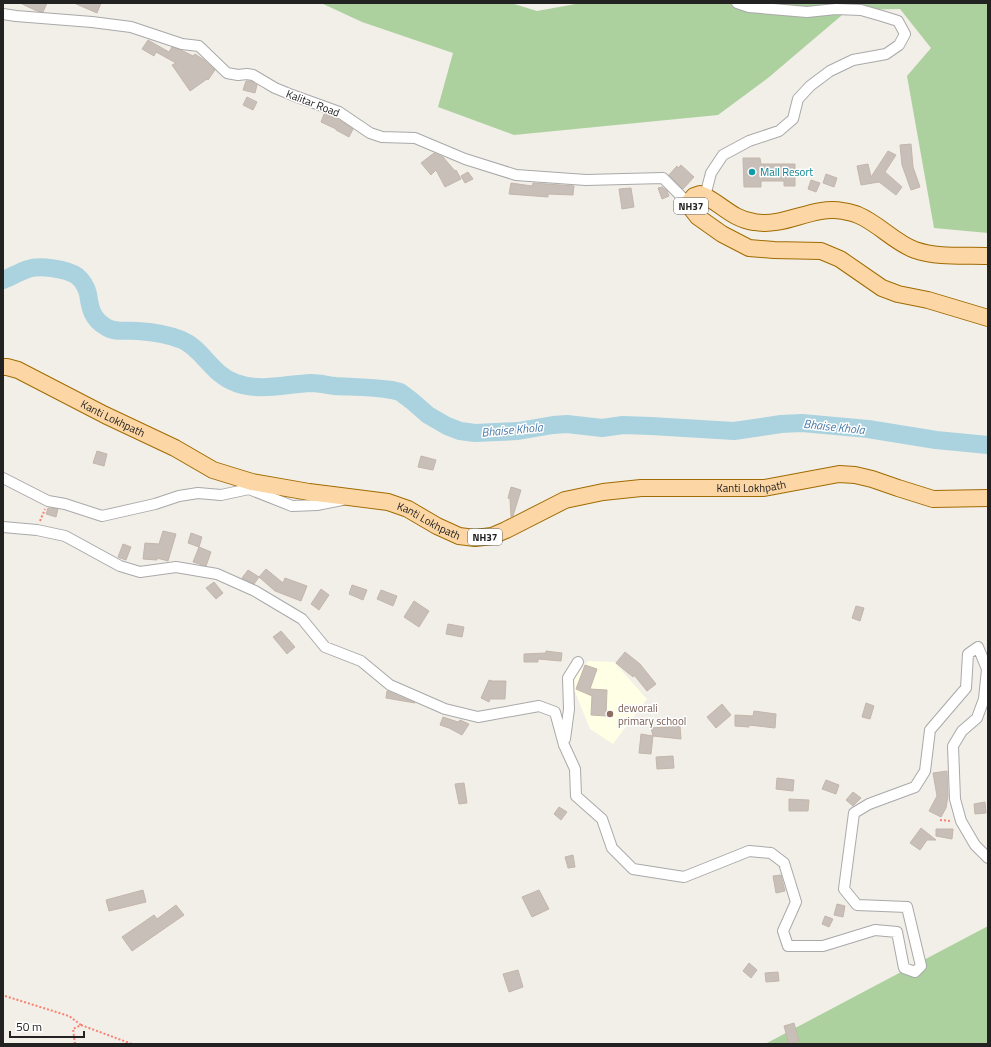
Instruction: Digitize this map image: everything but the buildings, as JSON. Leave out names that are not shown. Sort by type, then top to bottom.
[{"type":"main road","name":"NH37","points":[[988,256],[945,255],[915,250],[859,215],[841,211],[828,210],[810,212],[781,221],[767,223],[737,218],[700,194],[694,196],[690,201],[691,208],[698,217],[722,234],[749,248],[821,251],[840,259],[882,288],[898,294],[928,300],[988,318]]},
{"type":"main road","name":"Kanti Lokhpath","points":[[3,367],[18,370],[105,415],[175,448],[213,470],[252,482],[309,492],[388,502],[408,509],[437,526],[459,536],[475,538],[492,536],[565,500],[603,492],[641,488],[764,488],[839,474],[872,478],[898,488],[933,498],[988,498]]},
{"type":"street","points":[[705,196],[711,173],[723,155],[749,141],[779,131],[793,118],[798,99],[810,86],[830,71],[853,60],[886,54],[899,45],[905,34],[898,21],[861,10],[836,9],[807,12],[749,7],[737,3]]},
{"type":"street","name":"Kalitar Road","points":[[3,14],[131,27],[182,44],[199,46],[227,73],[253,75],[275,88],[339,112],[370,133],[382,137],[415,138],[465,159],[516,175],[586,180],[663,178],[690,205]]},
{"type":"street","points":[[3,478],[48,501],[65,504],[102,516],[155,504],[180,496],[198,493],[221,495],[249,489],[292,506],[317,505],[357,498]]},
{"type":"street","points":[[3,527],[37,530],[66,536],[120,566],[140,572],[176,567],[217,574],[255,591],[302,619],[325,647],[361,661],[390,686],[445,709],[478,717],[539,706],[555,712],[564,745],[575,769],[576,796],[602,819],[612,848],[633,869],[684,877],[749,851],[771,854],[784,863],[796,902],[782,931],[788,946],[823,946],[875,930],[897,932],[904,968],[915,972],[921,966],[907,907],[857,906],[844,889],[854,813],[869,804],[916,787],[925,771],[930,730],[966,688],[968,654],[978,647],[986,669],[984,699],[976,718],[962,731],[953,746],[955,799],[961,821],[975,845],[988,858]]},
{"type":"street","points":[[564,745],[569,709],[568,678],[578,662]]},
{"type":"path","points":[[37,530],[48,501]]},
{"type":"path","points":[[5,996],[69,1016],[80,1025],[132,1044]]},
{"type":"path","points":[[75,1044],[74,1029],[80,1025]]},
{"type":"shaded area","name":"deworali primary school","points":[[588,661],[614,662],[647,699],[613,744],[590,729],[571,682]]},
{"type":"green space","points":[[321,3],[511,3],[537,11],[581,3],[988,3],[988,233],[934,228],[907,76],[931,48],[900,9],[848,10],[768,78],[718,115],[514,135],[438,107],[453,53],[362,22]]},
{"type":"green space","points":[[988,926],[988,1044],[765,1044]]},
{"type":"waterway","name":"Bhaise Khola","points":[[3,280],[25,270],[39,267],[67,271],[77,276],[82,282],[87,292],[92,313],[101,324],[117,331],[149,332],[171,336],[182,340],[196,349],[220,374],[236,383],[254,387],[273,387],[314,383],[392,390],[400,392],[428,415],[447,426],[460,431],[475,433],[518,431],[567,424],[602,428],[623,425],[734,431],[781,424],[802,423],[868,429],[936,440],[988,445]]},
{"type":"place","name":"Mall Resort","points":[[752,172]]},
{"type":"place","name":"deworali primary school","points":[[610,714]]}]
